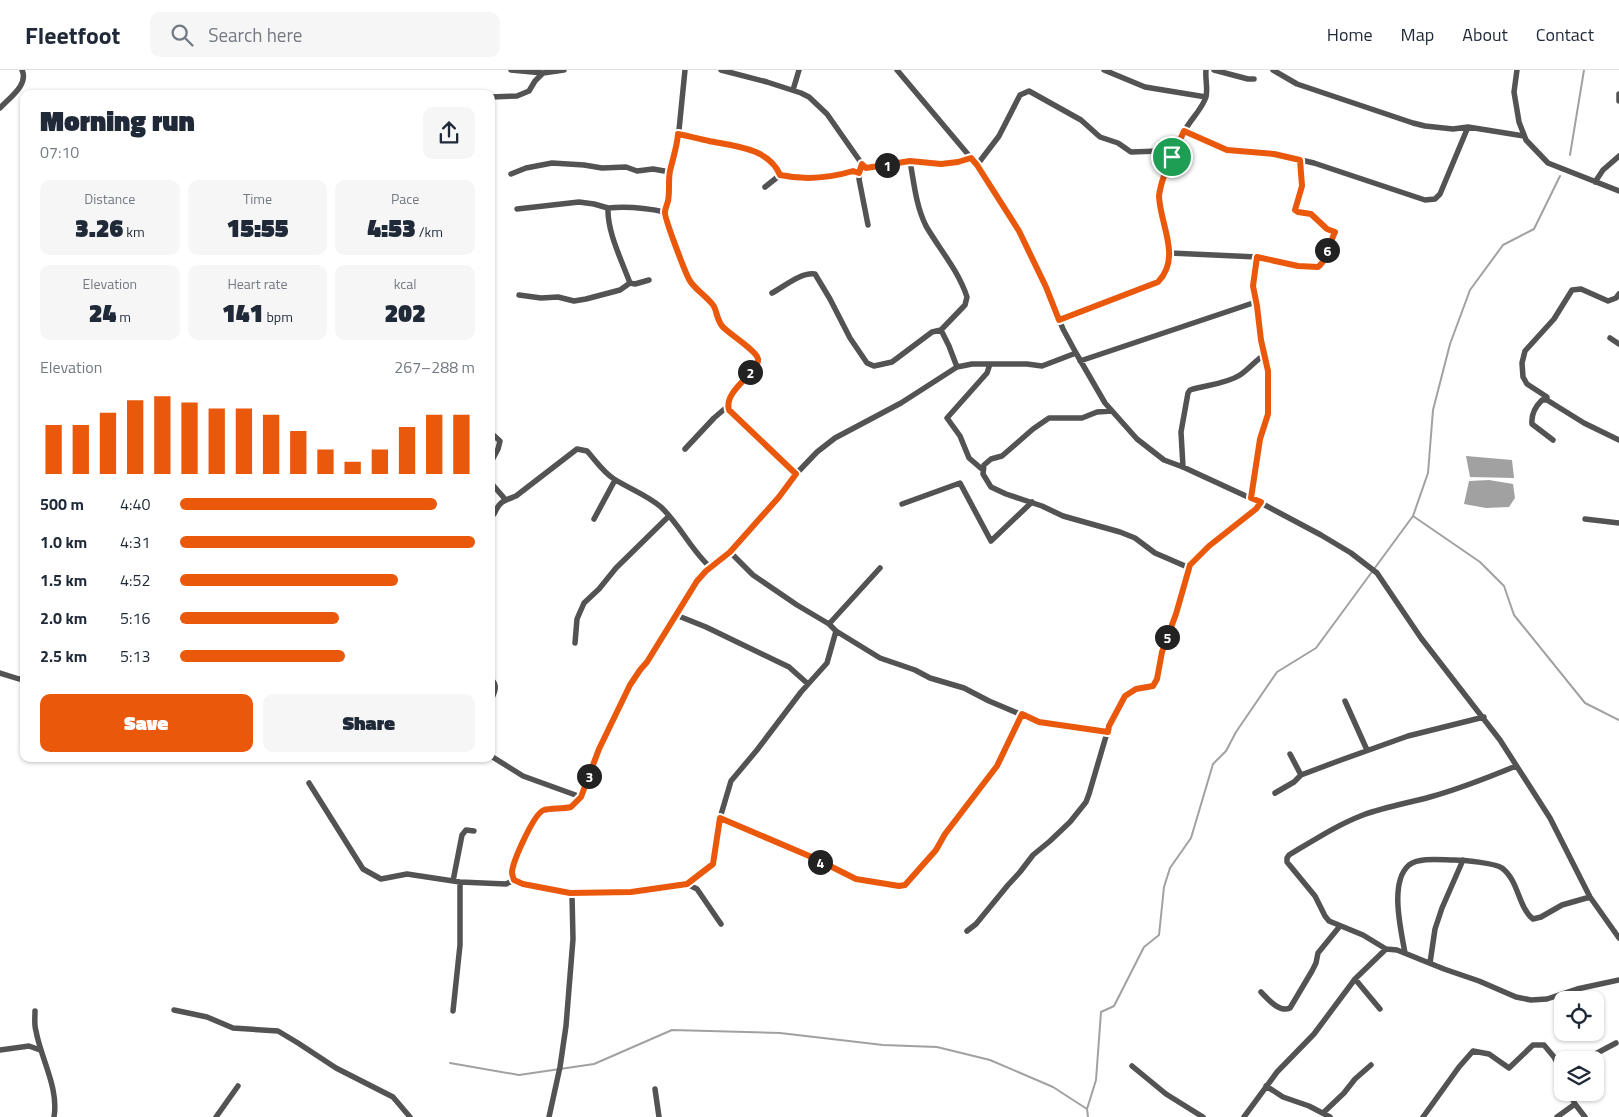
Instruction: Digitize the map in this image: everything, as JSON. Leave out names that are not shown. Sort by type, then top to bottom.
[{"type":"street","points":[[0,108],[20,87],[24,80],[22,70]]},
{"type":"street","points":[[511,70],[543,73],[564,70]]},
{"type":"street","points":[[684,70],[676,152],[670,172],[665,219],[672,233],[684,271],[690,281],[715,307],[716,318],[723,327],[753,351],[758,358],[756,366],[730,398],[728,406],[685,449]]},
{"type":"street","points":[[721,70],[792,90],[809,97],[820,106],[866,168],[910,161],[941,164],[971,158]]},
{"type":"street","points":[[792,90],[799,70]]},
{"type":"street","points":[[897,70],[977,165],[1019,231],[1046,287],[1059,320],[1080,361],[1105,403],[1136,439],[1164,460],[1261,502],[1351,553],[1377,573],[1421,638],[1500,740],[1550,818],[1590,897],[1619,938]]},
{"type":"street","points":[[1104,70],[1144,87],[1206,97]]},
{"type":"street","points":[[1059,320],[1158,282],[1166,272],[1170,253],[1159,196],[1160,188],[1184,131],[1206,97],[1206,70]]},
{"type":"street","points":[[1214,70],[1254,79]]},
{"type":"street","points":[[1274,70],[1297,84],[1425,126],[1453,129],[1468,127],[1524,136]]},
{"type":"street","points":[[1517,70],[1514,92],[1519,122],[1524,136],[1533,148],[1548,163],[1619,191]]},
{"type":"street","points":[[495,97],[517,96],[529,91],[543,73]]},
{"type":"street","points":[[977,165],[999,136],[1020,95],[1029,91],[1081,120],[1100,137],[1118,143],[1131,152],[1159,152],[1172,157]]},
{"type":"street","points":[[1619,94],[1619,101]]},
{"type":"street","points":[[1184,131],[1227,150],[1274,154],[1314,163],[1425,200],[1435,199],[1440,194],[1468,127]]},
{"type":"street","points":[[678,134],[750,150],[769,159],[777,166],[780,175]]},
{"type":"street","points":[[1595,182],[1603,170],[1619,156]]},
{"type":"street","points":[[1170,253],[1257,257],[1298,266],[1318,267],[1323,264],[1335,232],[1327,229],[1311,214],[1295,210],[1302,186],[1300,160]]},
{"type":"street","points":[[772,292],[800,277],[815,274],[850,338],[867,363],[874,366],[892,362],[932,332],[940,330],[965,305],[968,297],[954,267],[926,225],[919,208],[910,161]]},
{"type":"street","points":[[511,174],[526,168],[552,163],[602,168],[626,167],[637,170],[652,169],[670,172]]},
{"type":"street","points":[[862,164],[859,179],[868,225]]},
{"type":"street","points":[[765,187],[780,175],[817,178],[853,171],[859,173]]},
{"type":"street","points":[[517,209],[579,202],[608,208],[626,206],[665,212]]},
{"type":"street","points":[[608,208],[608,217],[613,236],[630,284]]},
{"type":"street","points":[[1251,498],[1260,439],[1268,414],[1268,371],[1253,286],[1257,257]]},
{"type":"street","points":[[519,295],[586,300],[620,290],[630,284],[649,280]]},
{"type":"street","points":[[1619,294],[1616,298],[1608,301],[1581,289],[1572,290],[1554,319],[1525,352],[1522,363],[1523,377],[1527,384],[1547,397],[1547,400],[1584,423],[1619,440]]},
{"type":"street","points":[[1080,361],[1256,302]]},
{"type":"street","points":[[940,330],[957,367]]},
{"type":"street","points":[[1610,338],[1619,344]]},
{"type":"street","points":[[836,631],[827,663],[731,781],[720,818],[713,864],[687,884],[631,892],[570,893],[523,884],[514,880],[512,874],[514,864],[532,822],[543,810],[571,807],[581,797],[599,749],[630,685],[647,662],[697,581],[730,552],[817,452],[834,438],[901,403],[957,367],[972,364],[1027,364],[1042,366],[1076,353]]},
{"type":"street","points":[[1183,467],[1181,432],[1188,393],[1195,389],[1230,380],[1264,355]]},
{"type":"street","points":[[983,470],[970,458],[960,436],[947,418],[987,373],[990,364]]},
{"type":"street","points":[[1547,400],[1542,400],[1538,404],[1532,424],[1553,440]]},
{"type":"street","points":[[728,406],[737,419],[796,474]]},
{"type":"street","points":[[1112,411],[1097,412],[1082,418],[1049,418],[1033,429],[1002,456],[991,458],[984,465],[982,474],[991,487],[1063,516],[1095,524],[1135,538],[1156,553],[1186,566],[1190,565]]},
{"type":"street","points":[[495,437],[500,441],[495,455]]},
{"type":"street","points":[[495,512],[505,499],[516,496],[577,449],[587,451],[606,473],[615,480],[649,498],[669,516],[710,568]]},
{"type":"street","points":[[594,519],[615,480]]},
{"type":"street","points":[[902,504],[960,483],[991,541],[1032,502]]},
{"type":"street","points":[[495,488],[505,499]]},
{"type":"street","points":[[967,931],[976,924],[1033,854],[1050,842],[1086,802],[1090,794],[1099,756],[1109,726],[1125,696],[1136,689],[1153,686],[1157,679],[1162,652],[1176,614],[1190,565],[1209,546],[1256,509],[1261,502]]},
{"type":"street","points":[[575,642],[577,619],[584,603],[599,589],[616,568],[669,516]]},
{"type":"street","points":[[1586,519],[1619,523]]},
{"type":"street","points":[[730,552],[752,575],[880,658],[915,670],[930,678],[964,688],[989,701],[1039,722],[1108,732]]},
{"type":"street","points":[[829,624],[880,568]]},
{"type":"street","points":[[676,615],[706,627],[788,667],[808,684]]},
{"type":"street","points":[[0,673],[20,678]]},
{"type":"street","points":[[1345,701],[1368,750]]},
{"type":"street","points":[[720,818],[814,858],[856,879],[899,886],[905,885],[936,850],[945,834],[997,766],[1022,714]]},
{"type":"street","points":[[1275,793],[1294,782],[1301,775],[1368,750],[1408,736],[1484,717]]},
{"type":"street","points":[[1290,754],[1301,775]]},
{"type":"street","points":[[495,758],[523,776],[581,797]]},
{"type":"street","points":[[1516,766],[1446,792],[1366,814],[1328,831],[1289,855],[1287,862],[1315,896],[1330,922],[1363,935],[1386,949],[1398,950],[1516,997],[1531,1000],[1547,999],[1577,989],[1619,980]]},
{"type":"street","points":[[308,783],[363,869],[381,879],[407,874],[456,882],[506,884],[514,880]]},
{"type":"street","points":[[453,1011],[460,945],[456,882],[462,835],[466,830],[474,831]]},
{"type":"street","points":[[1405,953],[1400,924],[1398,885],[1404,871],[1410,864],[1430,859],[1463,860],[1496,865],[1502,868],[1513,881],[1529,916],[1533,919],[1542,917],[1562,905],[1590,897]]},
{"type":"street","points":[[1430,963],[1442,908],[1463,860]]},
{"type":"street","points":[[687,884],[698,889],[721,924]]},
{"type":"street","points":[[549,1117],[560,1067],[567,1016],[573,939],[572,895],[570,893]]},
{"type":"street","points":[[1261,992],[1282,1009],[1290,1008],[1312,971],[1318,953],[1340,926]]},
{"type":"street","points":[[1244,1117],[1277,1072],[1314,1034],[1355,979],[1386,949]]},
{"type":"street","points":[[1355,979],[1380,1009]]},
{"type":"street","points":[[174,1010],[207,1017],[233,1028],[278,1031],[336,1068],[394,1097],[410,1117]]},
{"type":"street","points":[[35,1011],[35,1029],[56,1108],[54,1117]]},
{"type":"street","points":[[1601,1051],[1616,1043]]},
{"type":"street","points":[[1423,1117],[1473,1051],[1489,1054],[1509,1068],[1533,1045],[1544,1045],[1554,1057]]},
{"type":"street","points":[[0,1050],[29,1046],[40,1050]]},
{"type":"street","points":[[1323,1113],[1371,1065]]},
{"type":"street","points":[[1132,1066],[1166,1094],[1203,1117]]},
{"type":"street","points":[[216,1117],[238,1086]]},
{"type":"street","points":[[1266,1086],[1283,1097],[1330,1117]]},
{"type":"street","points":[[655,1089],[659,1117]]},
{"type":"street","points":[[1574,1101],[1585,1117]]},
{"type":"street","points":[[1557,1117],[1576,1104]]},
{"type":"shaded area","points":[[1466,456],[1512,460],[1514,478],[1470,477]]},
{"type":"shaded area","points":[[1489,480],[1513,484],[1515,498],[1509,507],[1486,508],[1464,504],[1469,481]]},
{"type":"waterway","points":[[1570,155],[1584,70]]},
{"type":"waterway","points":[[1088,1117],[1087,1109],[1096,1080],[1101,1012],[1114,1006],[1144,947],[1159,935],[1164,887],[1170,868],[1191,838],[1213,764],[1226,751],[1236,732],[1277,672],[1316,648],[1413,516],[1428,473],[1433,410],[1450,344],[1470,290],[1503,245],[1534,229],[1560,176]]},
{"type":"waterway","points":[[1413,516],[1480,562],[1504,586],[1514,615],[1585,703],[1619,720]]},
{"type":"waterway","points":[[450,1063],[519,1075],[594,1064],[672,1030],[780,1033],[883,1045],[937,1047],[990,1060],[1053,1087],[1087,1109]]},
{"type":"route","points":[[1184,131],[1227,150],[1274,154],[1300,160],[1302,186],[1295,210],[1311,214],[1327,229],[1335,232],[1323,264],[1318,267],[1298,266],[1257,257],[1253,286],[1261,340],[1268,371],[1268,414],[1260,439],[1251,498],[1261,502],[1256,509],[1209,546],[1190,565],[1184,590],[1162,652],[1157,679],[1153,686],[1136,689],[1125,696],[1109,726],[1108,732],[1039,722],[1022,714],[997,766],[945,834],[936,850],[905,885],[899,886],[856,879],[836,871],[814,858],[720,818],[713,864],[687,884],[631,892],[570,893],[518,883],[514,880],[512,874],[514,864],[532,822],[543,810],[571,807],[581,797],[599,749],[630,685],[661,641],[697,581],[706,571],[730,552],[779,497],[796,474],[729,410],[730,398],[756,366],[758,358],[753,351],[723,327],[716,318],[715,307],[690,281],[684,271],[672,233],[665,219],[670,172],[676,152],[678,134],[750,150],[769,159],[777,166],[780,175],[790,177],[817,178],[853,171],[859,173],[862,164],[866,168],[910,161],[941,164],[971,158],[1019,231],[1046,287],[1059,320],[1162,279],[1168,267],[1170,253],[1159,196],[1160,188],[1172,157],[1184,131]]}]
